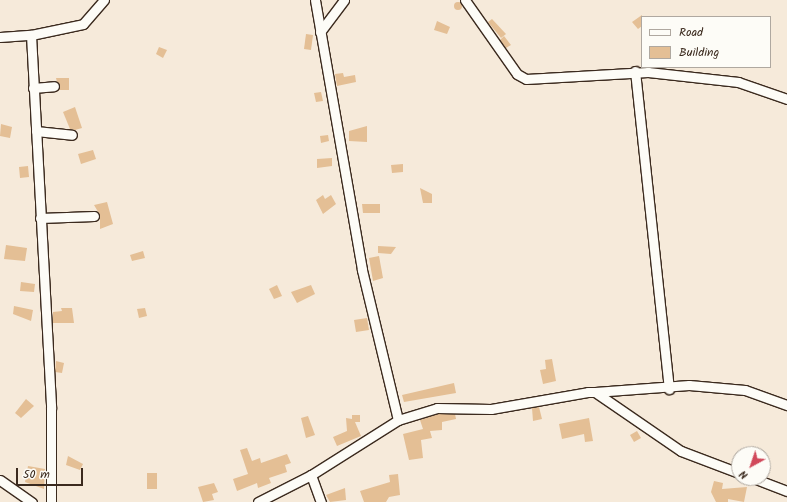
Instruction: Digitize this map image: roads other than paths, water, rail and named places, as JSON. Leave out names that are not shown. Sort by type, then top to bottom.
[{"type":"street","points":[[0,37],[31,35],[83,24],[104,0]]},
{"type":"street","points":[[315,0],[362,270],[398,420]]},
{"type":"street","points":[[320,32],[344,0]]},
{"type":"street","points":[[465,0],[516,74],[526,79],[635,72],[738,82],[787,99]]},
{"type":"street","points":[[31,35],[51,408],[51,502]]},
{"type":"street","points":[[635,72],[669,389]]},
{"type":"street","points":[[33,88],[54,86]]},
{"type":"street","points":[[36,131],[72,135]]},
{"type":"street","points":[[40,218],[94,216]]},
{"type":"street","points":[[258,502],[311,475],[398,420],[437,408],[491,409],[595,392],[669,389],[689,386],[739,390],[787,405]]},
{"type":"street","points":[[595,392],[681,451],[731,470]]},
{"type":"street","points":[[311,475],[321,502]]},
{"type":"street","points":[[0,480],[32,502]]},
{"type":"street","points":[[771,485],[787,491]]}]
